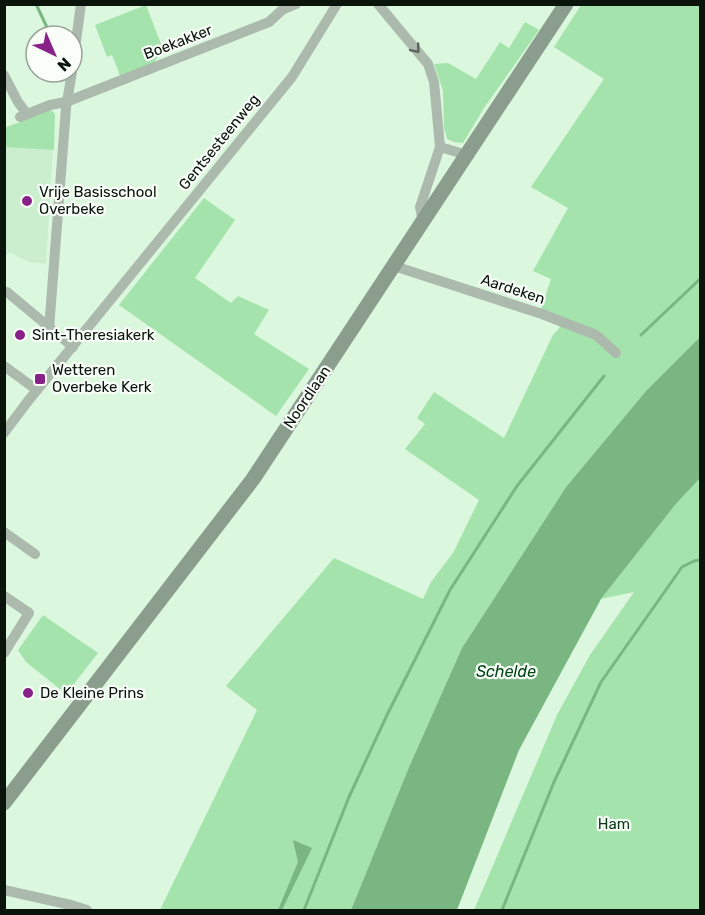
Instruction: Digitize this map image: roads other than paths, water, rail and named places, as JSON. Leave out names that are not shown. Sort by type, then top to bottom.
[{"type":"street","points":[[78,24],[81,4]]},
{"type":"street","name":"Boekakker","points":[[4,75],[23,116],[50,105],[66,102],[269,22],[282,10],[296,4]]},
{"type":"street","name":"Gentsesteenweg","points":[[4,433],[292,77],[337,4]]},
{"type":"street","points":[[378,4],[428,64],[434,82],[440,147],[420,207],[423,222]]},
{"type":"street","name":"Noordlaan","points":[[4,803],[253,479],[566,4]]},
{"type":"street","points":[[50,329],[66,102],[69,84]]},
{"type":"street","points":[[440,147],[467,155]]},
{"type":"street","name":"Aardeken","points":[[394,266],[542,314],[596,335],[616,353]]},
{"type":"street","points":[[7,292],[73,347]]},
{"type":"street","points":[[4,366],[37,390]]},
{"type":"street","points":[[4,531],[35,555]]},
{"type":"street","points":[[4,596],[29,613],[4,653]]},
{"type":"street","name":"Noordlaan","points":[[4,791],[27,774]]},
{"type":"street","points":[[4,890],[87,910]]},
{"type":"water","name":"Schelde","points":[[700,337],[700,478],[675,505],[601,599],[519,750],[457,910],[351,910],[409,767],[462,648],[566,487],[646,391]]},
{"type":"water","points":[[293,840],[312,848],[282,910],[278,910],[298,862]]},
{"type":"waterway","points":[[36,4],[45,24]]},
{"type":"waterway","points":[[641,335],[700,279]]},
{"type":"waterway","points":[[304,910],[349,797],[387,715],[450,590],[517,486],[604,376]]},
{"type":"waterway","points":[[502,910],[554,782],[601,682],[682,567],[700,560]]},
{"type":"place","name":"Vrije Basisschool Overbeke","points":[[27,201]]},
{"type":"place","name":"Sint-Theresiakerk","points":[[20,335]]},
{"type":"place","name":"Wetteren Overbeke Kerk","points":[[40,379]]},
{"type":"place","name":"De Kleine Prins","points":[[28,693]]},
{"type":"park label","name":"Ham","points":[[614,824]]}]
